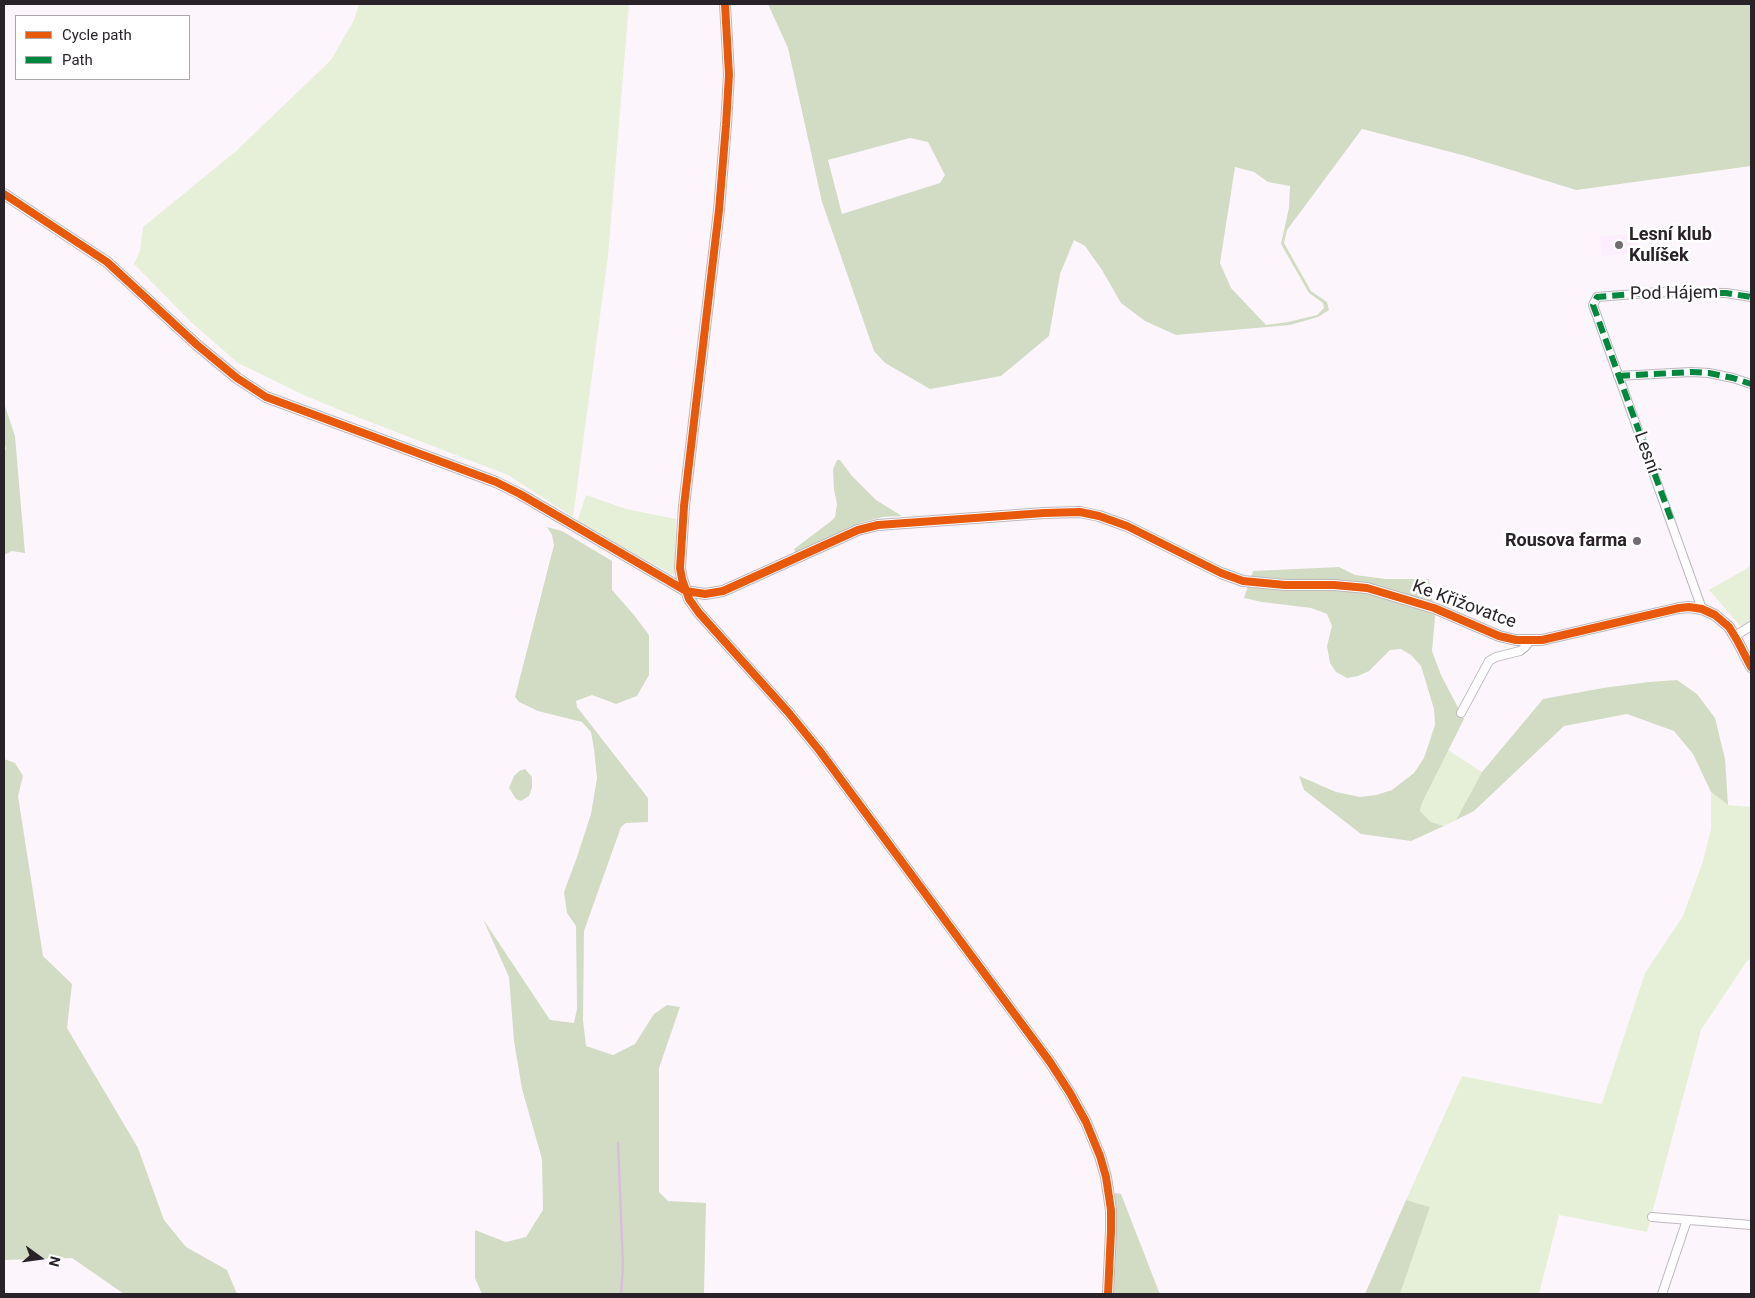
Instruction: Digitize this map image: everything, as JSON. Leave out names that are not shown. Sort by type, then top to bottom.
[{"type":"street","points":[[725,4],[729,74],[726,125],[719,210],[684,506],[680,568],[682,579],[686,591],[699,613],[788,712],[819,750],[1050,1062],[1070,1093],[1086,1122],[1106,1177],[1111,1224],[1108,1294]]},
{"type":"street","points":[[4,194],[107,262],[197,345],[237,378],[266,397],[512,490],[686,591]]},
{"type":"street","name":"Pod Hájem","points":[[1597,297],[1660,292],[1726,293],[1751,297]]},
{"type":"street","name":"Lesní","points":[[1597,297],[1594,305],[1702,609]]},
{"type":"street","points":[[1618,376],[1691,372],[1708,373],[1751,384]]},
{"type":"street","name":"Ke Křižovatce","points":[[686,591],[705,594],[723,591],[858,530],[878,525],[1080,512],[1099,516],[1127,526],[1214,570],[1243,581],[1285,585],[1334,584],[1367,588],[1434,608],[1508,639],[1530,641],[1546,639],[1672,609],[1689,607],[1702,609]]},
{"type":"street","points":[[1702,609],[1718,617],[1735,636],[1751,667]]},
{"type":"street","points":[[1735,636],[1751,626]]},
{"type":"street","points":[[1461,713],[1489,661],[1496,657],[1520,651],[1530,641]]},
{"type":"street","points":[[1652,1217],[1751,1225]]},
{"type":"street","points":[[1662,1294],[1686,1220]]},
{"type":"shaded area","name":"Lesní klub Kulíšek","points":[[1637,234],[1638,253],[1601,256],[1600,236]]},
{"type":"green space","points":[[359,4],[629,4],[608,256],[573,517],[508,475],[306,396],[238,363],[192,323],[134,264],[140,251],[143,227],[235,152],[331,60],[354,20]]},
{"type":"green space","points":[[768,4],[1751,4],[1751,166],[1576,190],[1466,156],[1362,129],[1287,230],[1284,243],[1311,291],[1327,302],[1329,310],[1318,317],[1290,325],[1176,335],[1145,321],[1121,303],[1102,270],[1085,246],[1074,240],[1060,274],[1049,336],[1001,376],[930,389],[885,363],[874,351],[822,202],[788,48]],"holes":[[[910,138],[928,142],[945,175],[940,183],[842,214],[828,160]],[[1235,167],[1254,172],[1268,182],[1290,186],[1289,208],[1281,244],[1309,293],[1323,303],[1324,308],[1317,315],[1266,325],[1231,288],[1220,263]]]},
{"type":"green space","points":[[4,403],[15,436],[25,553],[12,551],[4,555],[4,451],[6,449],[4,440]]},
{"type":"green space","points":[[837,460],[840,460],[852,476],[876,500],[902,516],[883,517],[860,523],[796,554],[794,549],[835,517],[837,504],[833,469]]},
{"type":"green space","points":[[586,495],[626,509],[676,519],[675,576],[577,522]]},
{"type":"green space","points":[[547,527],[562,531],[612,561],[612,590],[649,635],[649,675],[637,696],[616,704],[592,695],[576,701],[577,707],[648,798],[648,822],[626,823],[621,827],[584,931],[583,1020],[586,1046],[613,1055],[635,1044],[654,1014],[667,1005],[680,1007],[659,1068],[659,1192],[668,1201],[706,1203],[704,1294],[482,1294],[475,1278],[475,1230],[506,1242],[526,1237],[543,1210],[542,1159],[522,1089],[514,1041],[509,977],[483,919],[550,1020],[574,1023],[577,1009],[576,926],[567,913],[564,892],[591,814],[597,778],[591,732],[582,722],[538,711],[519,702],[515,697],[554,545],[552,535]]},
{"type":"green space","points":[[1751,566],[1751,623],[1742,628],[1709,590]]},
{"type":"green space","points":[[1339,567],[1355,575],[1386,579],[1429,579],[1435,617],[1432,651],[1441,675],[1464,719],[1422,803],[1420,811],[1431,822],[1444,826],[1411,841],[1361,834],[1304,790],[1299,776],[1336,792],[1360,797],[1392,790],[1414,773],[1424,758],[1435,725],[1434,709],[1421,666],[1411,655],[1401,649],[1390,650],[1369,671],[1347,678],[1336,672],[1330,663],[1327,646],[1332,626],[1327,614],[1311,608],[1244,598],[1253,571]]},
{"type":"green space","points":[[1677,680],[1697,694],[1715,718],[1725,759],[1728,805],[1711,792],[1693,754],[1674,731],[1627,714],[1564,726],[1474,811],[1456,820],[1482,772],[1543,699],[1603,688]]},
{"type":"green space","points":[[1448,750],[1482,772],[1456,820],[1444,826],[1431,822],[1420,811],[1422,803]]},
{"type":"green space","points":[[4,759],[15,763],[23,776],[18,796],[43,956],[72,984],[67,1028],[138,1148],[164,1220],[186,1247],[227,1270],[237,1294],[124,1294],[72,1258],[4,1260]]},
{"type":"green space","points":[[525,769],[532,777],[532,788],[529,796],[521,801],[516,799],[509,788],[514,776],[519,771]]},
{"type":"green space","points":[[1711,792],[1728,805],[1751,807],[1751,958],[1747,961],[1701,1030],[1647,1232],[1559,1215],[1539,1294],[1400,1294],[1430,1207],[1406,1200],[1462,1076],[1602,1103],[1645,973],[1683,916],[1703,861],[1711,829]]},
{"type":"green space","points":[[1115,1193],[1121,1194],[1161,1294],[1112,1294],[1116,1248]]},
{"type":"green space","points":[[1406,1200],[1430,1207],[1400,1294],[1365,1294]]},
{"type":"waterway","points":[[618,1143],[623,1265],[621,1294]]},
{"type":"marked path","points":[[1671,519],[1593,305],[1597,297],[1660,292],[1726,293],[1751,297]]},
{"type":"marked path","points":[[1618,376],[1691,372],[1709,373],[1751,384]]},
{"type":"cycle path","points":[[725,4],[729,75],[726,125],[719,210],[684,506],[680,568],[682,579],[689,599],[699,613],[788,712],[819,750],[1050,1062],[1070,1093],[1086,1122],[1100,1156],[1106,1177],[1111,1210],[1108,1294]]},
{"type":"cycle path","points":[[4,194],[107,262],[197,345],[237,378],[266,397],[496,482],[520,494],[686,591],[705,594],[723,591],[858,530],[878,525],[1080,512],[1099,516],[1127,526],[1221,573],[1243,581],[1285,585],[1334,585],[1367,588],[1434,608],[1499,636],[1516,640],[1542,640],[1679,608],[1702,609],[1715,615],[1729,627],[1751,667]]},
{"type":"place","name":"Lesní klub Kulíšek","points":[[1619,245]]},
{"type":"place","name":"Rousova farma","points":[[1637,541]]}]
